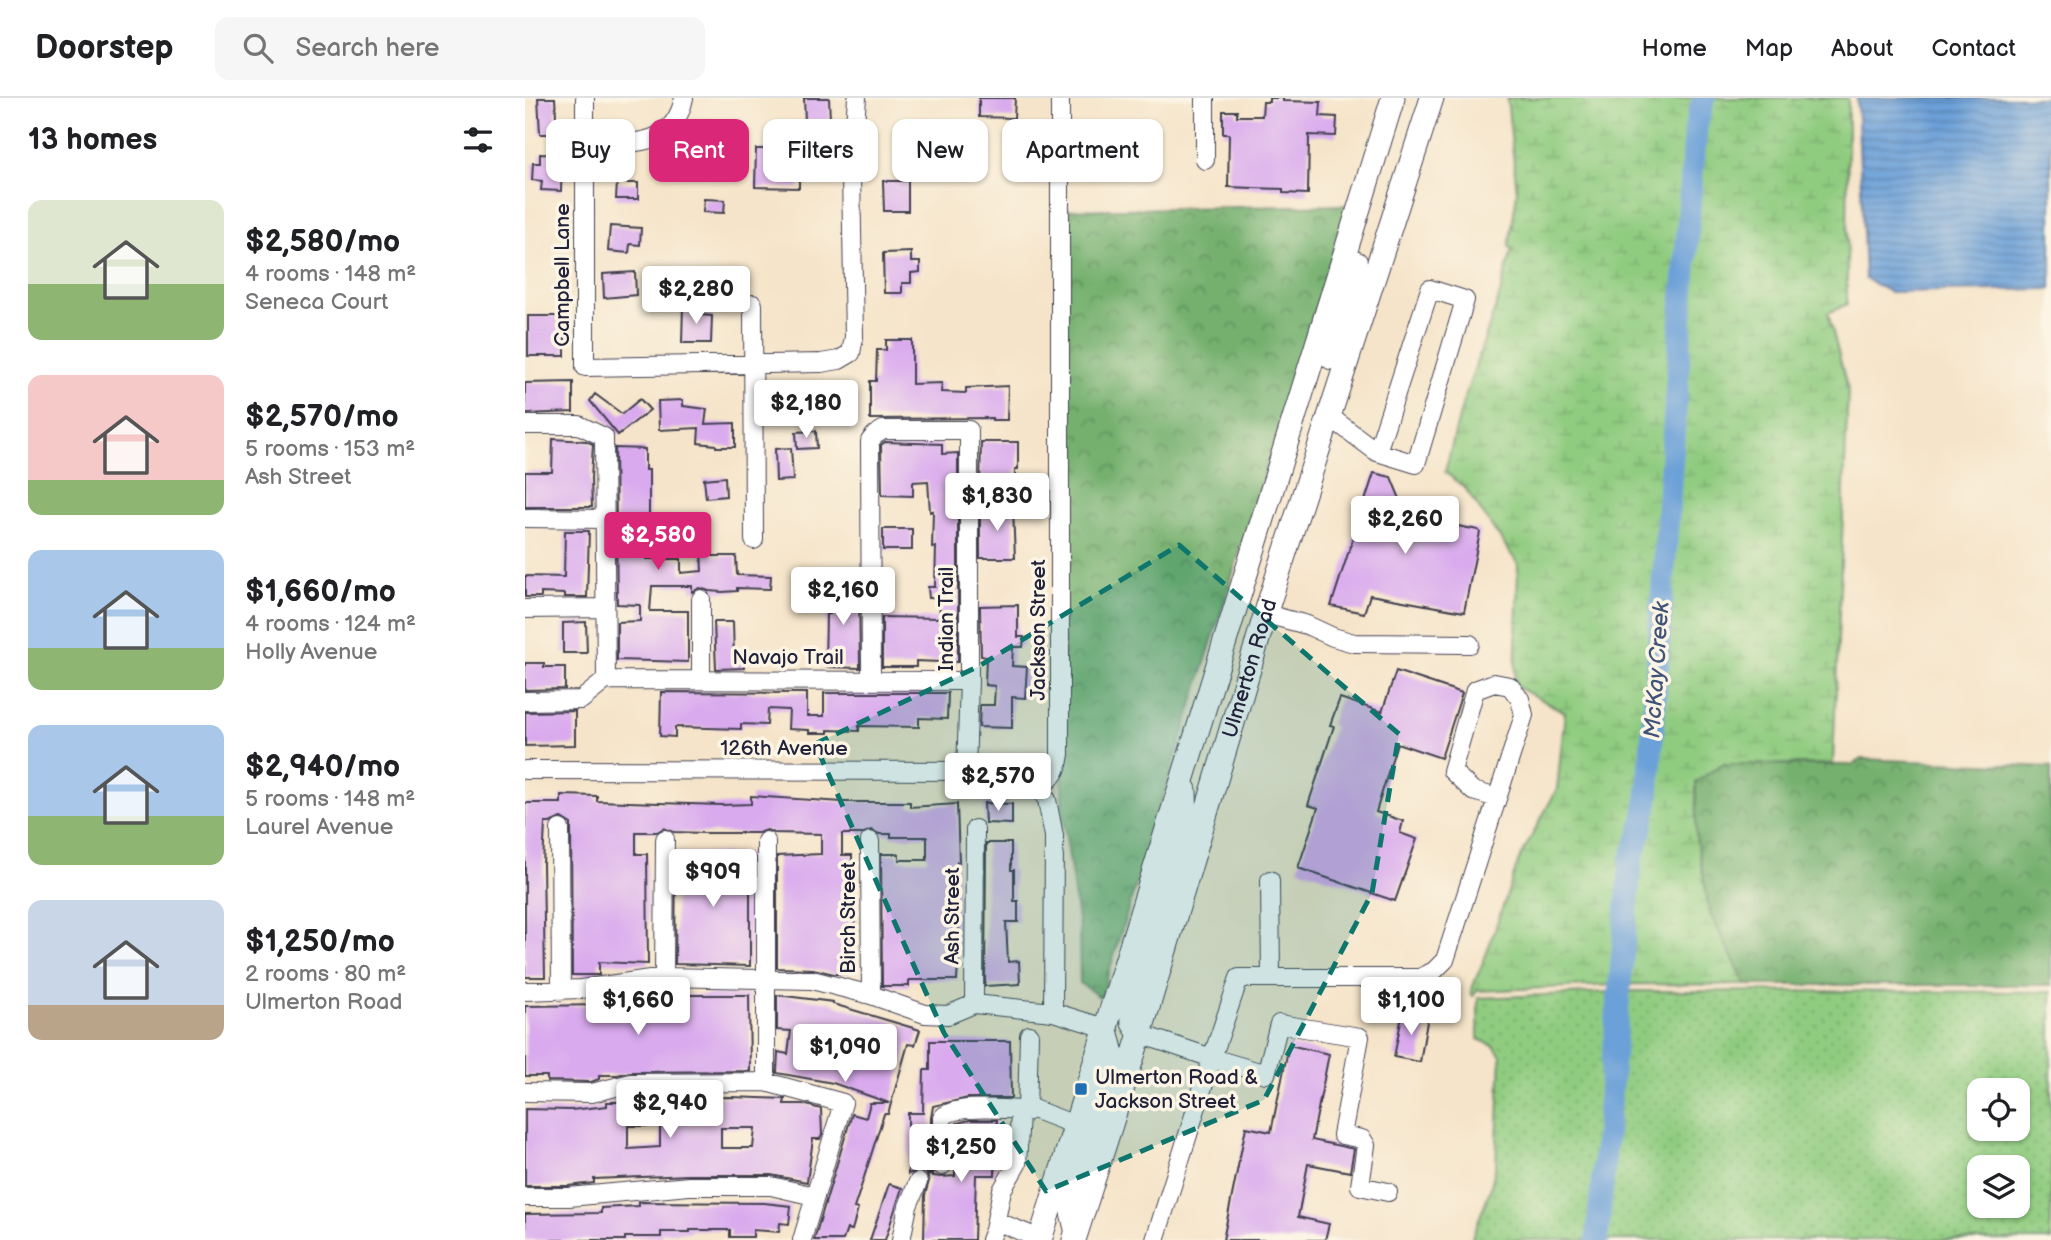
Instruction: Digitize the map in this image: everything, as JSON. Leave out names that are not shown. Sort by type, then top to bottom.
[{"type":"main road","name":"Ulmerton Road","points":[[1040,1240],[1393,98]]},
{"type":"main road","name":"Ulmerton Road","points":[[1075,1236],[1266,614],[1432,98]]},
{"type":"main road","points":[[1329,416],[1319,404],[1357,273],[1355,228]]},
{"type":"main road","points":[[1139,1034],[1133,1023],[1131,1001],[1186,827],[1185,770]]},
{"type":"main road","points":[[1075,1236],[1069,1199],[1113,1059],[1105,1028]]},
{"type":"street","name":"Campbell Lane","points":[[585,98],[585,119]]},
{"type":"street","points":[[635,142],[651,141],[663,135],[681,112],[684,98]]},
{"type":"street","points":[[753,364],[821,363],[839,360],[851,353],[854,337],[851,174],[857,98]]},
{"type":"street","name":"Jackson Street","points":[[1039,787],[1058,769],[1060,754],[1060,98]]},
{"type":"street","points":[[1205,98],[1205,160]]},
{"type":"street","name":"Campbell Lane","points":[[585,182],[585,367],[753,364]]},
{"type":"street","points":[[1329,416],[1377,452],[1416,464],[1465,300],[1430,289],[1377,452]]},
{"type":"street","points":[[753,304],[754,540]]},
{"type":"street","points":[[525,425],[579,425],[604,437],[606,680],[581,701],[525,701]]},
{"type":"street","name":"Indian Trail","points":[[871,680],[870,441],[883,430],[968,430],[969,681],[966,771]]},
{"type":"street","points":[[525,518],[604,519]]},
{"type":"street","points":[[701,599],[701,680]]},
{"type":"street","points":[[525,609],[605,608]]},
{"type":"street","points":[[1266,614],[1307,625],[1353,643],[1470,644]]},
{"type":"street","name":"Navajo Trail","points":[[606,680],[969,681]]},
{"type":"street","points":[[1155,1240],[1239,978],[1420,978],[1434,971],[1445,960],[1524,715],[1520,698],[1510,685],[1494,683],[1475,690],[1452,771],[1473,792],[1497,798]]},
{"type":"street","name":"126th Avenue","points":[[525,770],[966,771],[1012,773],[1039,787]]},
{"type":"street","points":[[1039,787],[1048,800],[1054,836],[1053,1012]]},
{"type":"street","points":[[560,829],[561,991]]},
{"type":"street","name":"Ash Street","points":[[974,1004],[975,829]]},
{"type":"street","points":[[664,977],[665,839]]},
{"type":"street","points":[[766,1082],[767,841]]},
{"type":"street","name":"Birch Street","points":[[870,841],[871,995]]},
{"type":"street","points":[[1270,880],[1271,978]]},
{"type":"street","points":[[525,991],[561,991],[664,977],[812,980],[871,995],[925,1014],[948,1015],[974,1004],[1053,1012],[1105,1028]]},
{"type":"street","points":[[1139,1034],[1266,1074],[1279,1024],[1360,1037],[1342,1135],[1362,1139],[1366,1144],[1360,1186],[1388,1192]]},
{"type":"street","points":[[1027,1110],[1029,1035]]},
{"type":"street","points":[[525,1092],[592,1093],[631,1083],[766,1082],[843,1103],[802,1240]]},
{"type":"street","points":[[942,1166],[942,1118],[944,1114],[958,1109],[1033,1109],[1075,1125]]},
{"type":"street","points":[[990,1240],[1002,1190],[1017,1164],[1020,1114],[1027,1110]]},
{"type":"street","points":[[901,1240],[908,1206],[918,1182]]},
{"type":"street","points":[[525,1197],[569,1197],[689,1186],[771,1186],[814,1196]]},
{"type":"street","points":[[996,1221],[1040,1240]]},
{"type":"highlighted area","points":[[1179,545],[1399,734],[1372,893],[1264,1100],[1046,1191],[944,1033],[815,744],[979,666]]},
{"type":"green space","points":[[1507,98],[1848,98],[1847,304],[1828,313],[1848,390],[1833,764],[1722,764],[1696,782],[1696,837],[1710,914],[1746,985],[1634,984],[1477,991],[1473,996],[1470,993],[1519,860],[1557,789],[1565,712],[1515,686],[1518,564],[1465,488],[1445,472],[1463,402],[1499,297],[1512,249],[1509,247],[1517,192]]},
{"type":"green space","points":[[1348,205],[1101,998],[1080,983],[1079,927],[1062,809],[1068,210]]},
{"type":"green space","points":[[1862,759],[2051,767],[2051,985],[1746,985],[1710,914],[1696,837],[1696,782],[1722,764],[1852,765]]},
{"type":"green space","points":[[1634,991],[2051,992],[2051,1240],[1471,1240],[1490,1190],[1496,1165],[1501,1056],[1494,1046],[1478,1039],[1478,998]]},
{"type":"water","points":[[1857,98],[2051,98],[2051,289],[1890,292],[1865,279]]},
{"type":"building","points":[[538,98],[555,98],[556,119],[546,119],[546,134],[540,134]]},
{"type":"building","points":[[804,98],[829,98],[830,119],[805,119]]},
{"type":"building","points":[[979,98],[1015,98],[1014,118],[979,117]]},
{"type":"building","points":[[1269,98],[1321,102],[1320,116],[1337,117],[1336,136],[1309,135],[1308,194],[1283,193],[1283,189],[1228,187],[1229,134],[1223,134],[1223,111],[1237,111],[1237,116],[1262,116],[1263,102],[1269,102]]},
{"type":"building","points":[[756,149],[763,149],[763,182],[799,182],[799,188],[755,187]]},
{"type":"building","points":[[540,154],[546,154],[546,182],[561,182],[561,191],[541,190],[542,181],[532,180],[533,163],[540,163]]},
{"type":"building","points":[[883,181],[908,182],[908,211],[884,211]]},
{"type":"building","points":[[617,183],[638,183],[638,199],[616,199]]},
{"type":"building","points":[[704,199],[725,200],[724,213],[703,212]]},
{"type":"building","points":[[610,226],[641,228],[640,245],[630,244],[629,253],[608,251]]},
{"type":"building","points":[[911,252],[911,262],[920,262],[920,272],[911,273],[911,283],[902,283],[902,293],[884,293],[883,253]]},
{"type":"building","points":[[635,272],[636,295],[604,298],[603,274]]},
{"type":"building","points":[[683,305],[702,306],[702,315],[712,316],[711,343],[682,343]]},
{"type":"building","points":[[528,316],[565,316],[565,356],[528,356]]},
{"type":"building","points":[[886,340],[912,340],[912,384],[942,383],[941,392],[966,393],[966,388],[1008,386],[1007,420],[870,419],[870,381],[876,381],[877,350],[886,350]]},
{"type":"building","points":[[573,382],[573,412],[525,414],[525,383]]},
{"type":"building","points":[[800,385],[819,385],[819,409],[800,409]]},
{"type":"building","points":[[595,394],[622,414],[640,399],[650,410],[618,435],[590,401]]},
{"type":"building","points":[[683,400],[683,406],[707,409],[705,424],[735,423],[735,447],[698,443],[699,428],[659,430],[658,401]]},
{"type":"building","points":[[816,431],[817,448],[797,449],[796,432]]},
{"type":"building","points":[[553,439],[586,441],[593,444],[592,507],[525,507],[525,472],[552,472]]},
{"type":"building","points":[[885,442],[942,444],[942,454],[958,453],[958,662],[953,662],[953,669],[941,668],[941,662],[916,661],[916,667],[882,667],[882,617],[940,618],[939,598],[929,598],[928,587],[935,587],[936,547],[932,548],[933,511],[930,512],[928,481],[913,482],[913,496],[882,495],[881,445]]},
{"type":"building","points":[[981,442],[1018,442],[1015,487],[980,487]]},
{"type":"building","points":[[615,448],[645,449],[645,470],[649,470],[649,520],[653,520],[653,534],[647,534],[646,559],[681,559],[681,573],[702,571],[701,550],[712,550],[713,556],[736,556],[737,575],[771,576],[770,589],[737,588],[737,591],[722,592],[700,588],[692,592],[692,586],[652,586],[650,611],[688,611],[688,662],[617,660],[617,622],[640,621],[640,605],[617,604]]},
{"type":"building","points":[[791,448],[793,480],[776,481],[775,449]]},
{"type":"building","points":[[1374,473],[1391,477],[1407,516],[1480,532],[1464,612],[1370,595],[1364,613],[1331,606]]},
{"type":"building","points":[[725,477],[726,496],[706,498],[704,479]]},
{"type":"building","points":[[980,508],[1013,509],[1015,558],[980,558]]},
{"type":"building","points":[[883,529],[912,529],[912,550],[883,550]]},
{"type":"building","points":[[565,531],[589,531],[587,597],[541,593],[541,597],[525,597],[525,576],[564,577]]},
{"type":"building","points":[[830,584],[859,584],[860,668],[825,667],[826,614],[830,614]]},
{"type":"building","points":[[1018,605],[1018,637],[1024,637],[1023,647],[1013,647],[1012,666],[1027,667],[1025,698],[1012,697],[1012,728],[979,727],[980,705],[994,705],[995,686],[985,685],[986,657],[981,656],[980,606]]},
{"type":"building","points":[[586,622],[587,653],[563,653],[563,623]]},
{"type":"building","points":[[714,622],[733,622],[734,658],[744,657],[744,668],[716,669]]},
{"type":"building","points":[[525,663],[565,667],[565,689],[525,690]]},
{"type":"building","points":[[1396,671],[1462,693],[1441,758],[1397,743],[1376,812],[1403,821],[1400,833],[1417,839],[1395,901],[1298,868],[1318,808],[1308,805],[1334,726],[1330,725],[1340,698],[1382,712]]},
{"type":"building","points":[[661,692],[807,693],[807,716],[824,716],[824,693],[948,693],[947,719],[919,718],[919,727],[859,726],[859,731],[828,730],[828,733],[809,733],[809,730],[788,729],[789,710],[768,709],[767,725],[741,724],[741,729],[675,727],[675,737],[660,736]]},
{"type":"building","points":[[575,711],[575,745],[525,746],[525,712]]},
{"type":"building","points":[[561,795],[597,796],[597,801],[721,805],[751,804],[751,796],[843,802],[910,802],[910,807],[957,804],[957,980],[909,980],[909,986],[882,986],[881,854],[899,854],[899,860],[927,860],[927,837],[891,837],[891,834],[879,834],[871,830],[862,834],[842,834],[842,855],[852,855],[854,882],[855,964],[846,964],[846,974],[813,969],[777,968],[777,856],[821,854],[821,834],[774,833],[767,830],[758,833],[674,832],[664,828],[657,832],[636,832],[636,854],[647,854],[648,964],[599,962],[599,975],[572,975],[571,824],[561,818],[545,823],[545,977],[525,977],[525,803],[561,803]]},
{"type":"building","points":[[984,803],[1012,804],[1012,824],[985,823]]},
{"type":"building","points":[[986,843],[1011,843],[1011,870],[1014,870],[1014,901],[1018,901],[1018,922],[1006,922],[1008,962],[1019,961],[1020,984],[985,986]]},
{"type":"building","points":[[676,853],[750,854],[750,966],[675,964]]},
{"type":"building","points":[[638,995],[749,995],[750,1071],[631,1072],[599,1075],[599,1079],[591,1082],[547,1081],[547,1076],[525,1076],[525,1006],[607,1005],[608,997],[638,998]]},
{"type":"building","points":[[777,995],[833,1002],[920,1030],[915,1045],[908,1044],[888,1114],[884,1114],[854,1208],[858,1209],[852,1230],[847,1229],[843,1240],[814,1240],[852,1114],[866,1118],[870,1103],[889,1103],[833,1083],[777,1073],[778,1052],[788,1054],[791,1031],[777,1030]]},
{"type":"building","points":[[1403,1011],[1428,1016],[1420,1062],[1394,1057]]},
{"type":"building","points":[[930,1041],[1010,1041],[1011,1098],[968,1098],[933,1106],[933,1174],[917,1171],[908,1174],[908,1113],[923,1113],[924,1070],[930,1070]]},
{"type":"building","points":[[1289,1045],[1329,1054],[1312,1140],[1354,1149],[1350,1172],[1308,1164],[1298,1217],[1329,1224],[1325,1240],[1223,1240],[1246,1127],[1271,1132]]},
{"type":"building","points":[[638,1098],[785,1099],[784,1104],[803,1104],[821,1109],[822,1135],[820,1139],[813,1139],[807,1182],[771,1175],[689,1175],[594,1179],[594,1183],[568,1186],[525,1186],[525,1109],[571,1110],[607,1106],[607,1102],[638,1102]],"holes":[[[628,1126],[660,1126],[660,1147],[628,1149]],[[721,1128],[755,1128],[753,1148],[721,1148]]]},
{"type":"building","points":[[997,1120],[995,1175],[976,1175],[974,1240],[924,1240],[925,1195],[929,1181],[927,1175],[955,1176],[957,1123]]},
{"type":"building","points":[[889,1184],[902,1188],[885,1240],[870,1240]]},
{"type":"building","points":[[639,1202],[764,1203],[791,1206],[789,1224],[780,1223],[779,1232],[753,1230],[753,1237],[730,1237],[730,1230],[690,1230],[661,1232],[661,1237],[625,1237],[625,1240],[525,1240],[525,1214],[601,1213],[601,1208],[639,1206]]},
{"type":"waterway","name":"McKay Creek","points":[[1597,1240],[1631,860],[1641,832],[1648,797],[1690,198],[1696,126],[1704,98]]},
{"type":"place","name":"Ulmerton Road & Jackson Street","points":[[1081,1089]]}]
